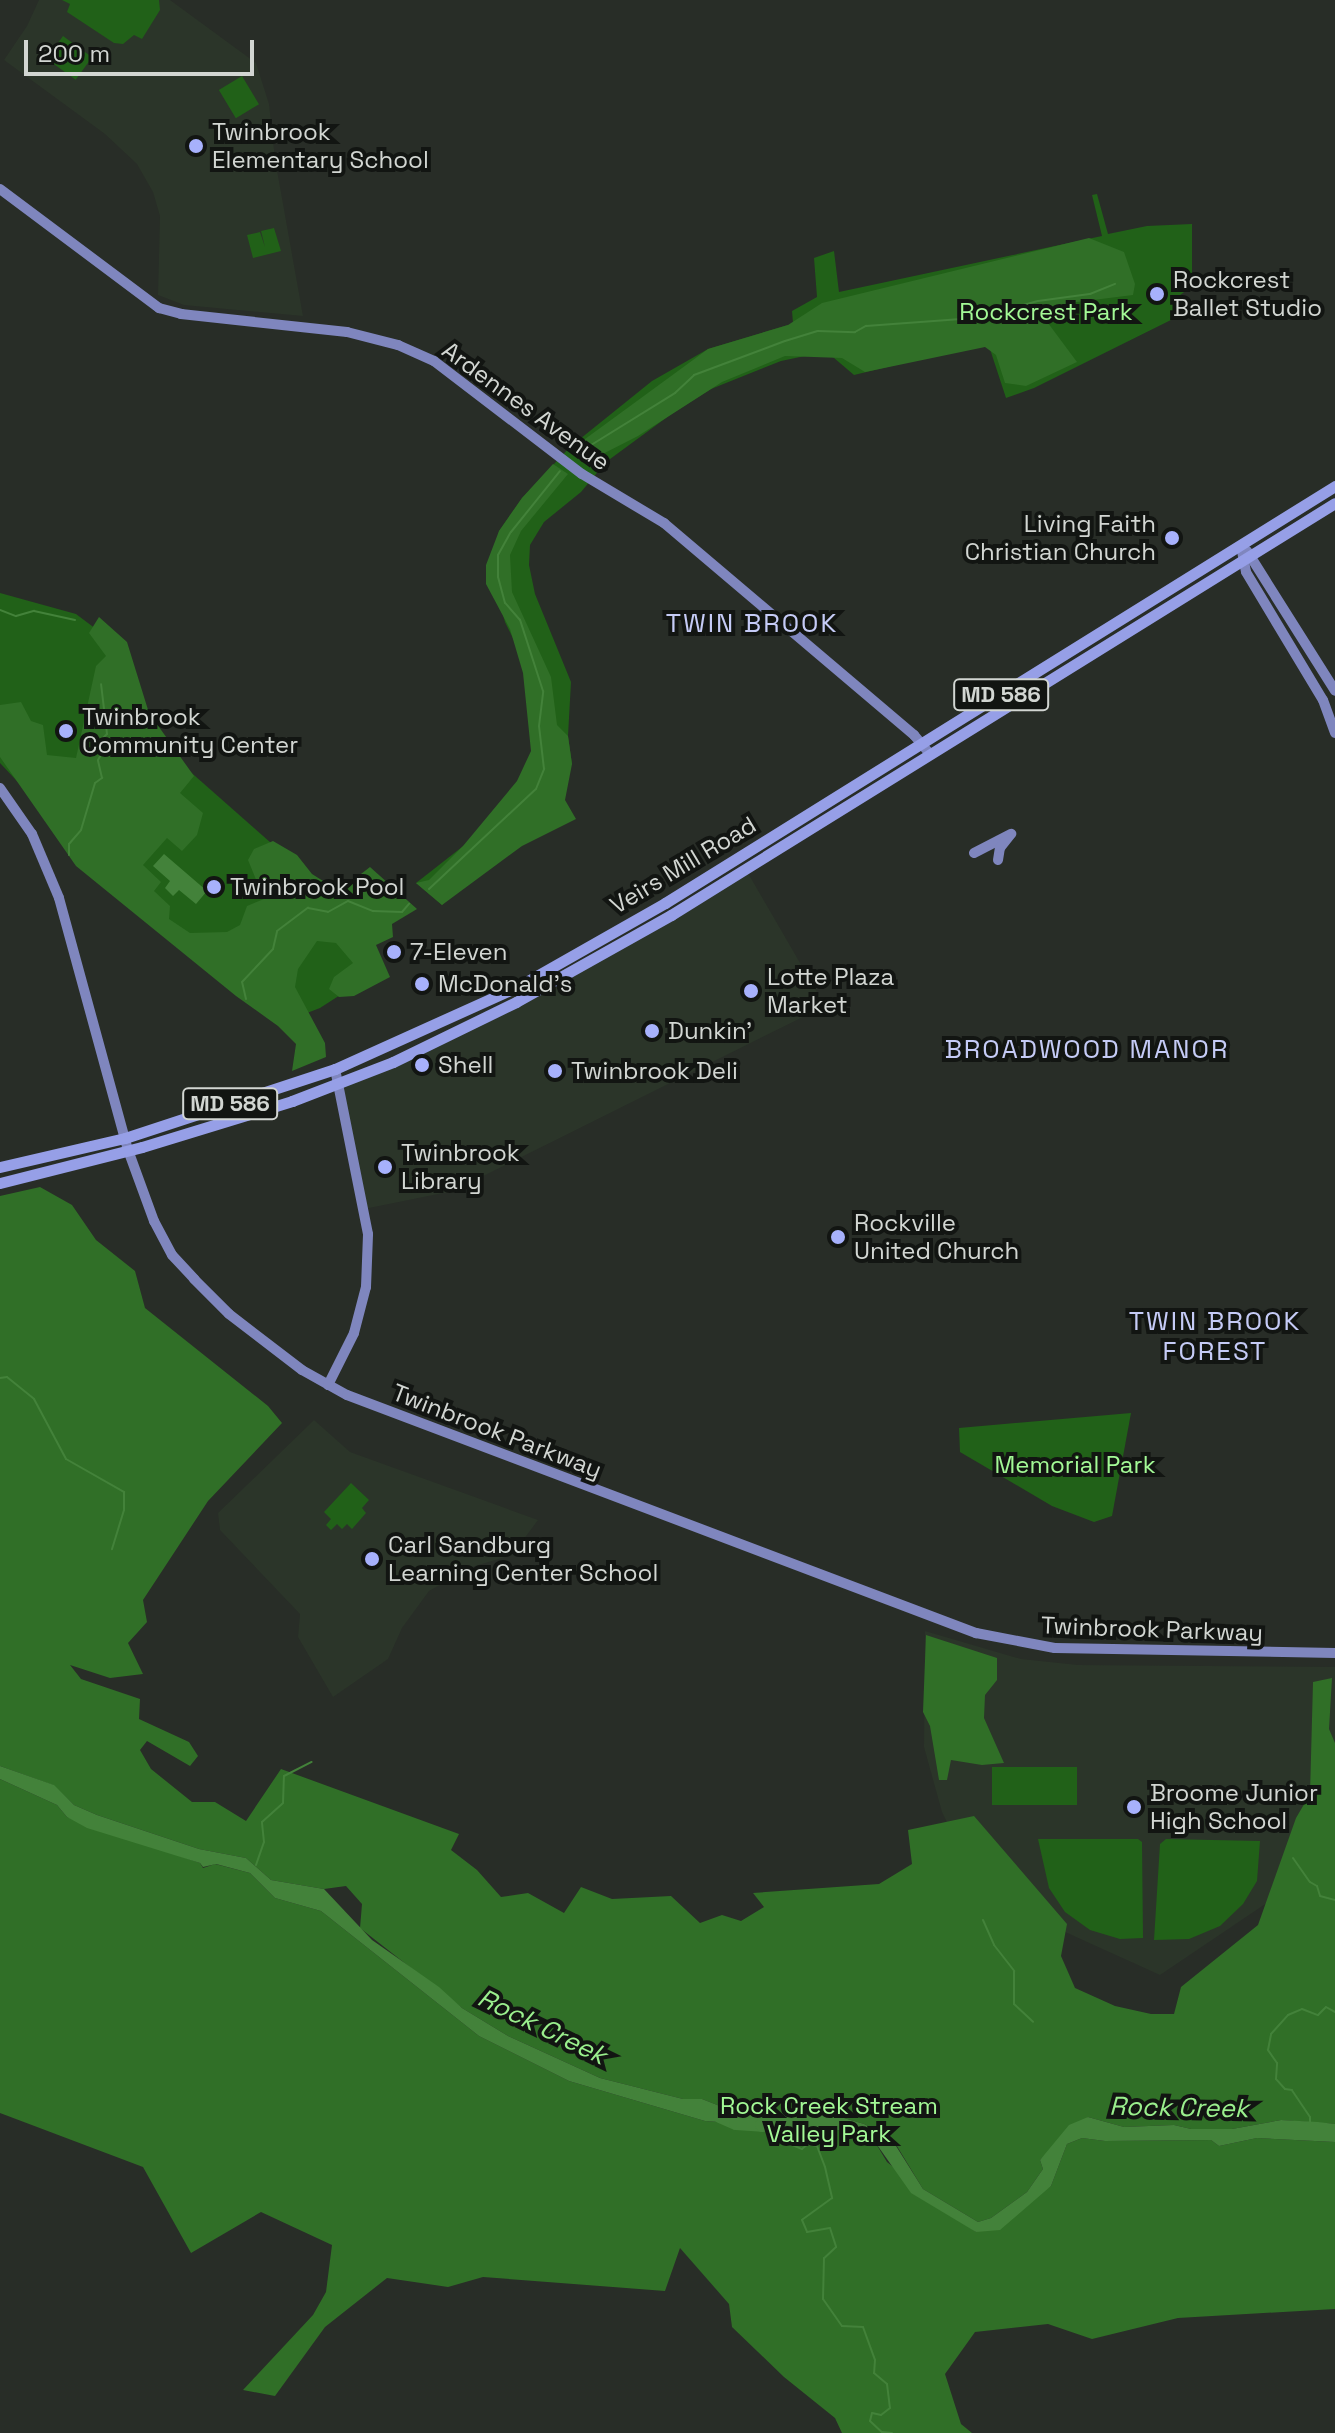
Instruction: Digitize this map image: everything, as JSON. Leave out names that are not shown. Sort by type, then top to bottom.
[{"type":"main road","name":"Veirs Mill Road","points":[[0,1183],[128,1150],[292,1101],[393,1062],[516,1002],[926,748],[1335,486]]},
{"type":"main road","name":"Veirs Mill Road","points":[[926,748],[1335,503]]},
{"type":"main road","name":"Veirs Mill Road","points":[[0,1167],[125,1138],[335,1069],[519,986],[668,909]]},
{"type":"street","name":"Ardennes Avenue","points":[[0,189],[159,308],[181,314],[347,332],[398,345],[434,361],[582,474],[664,523],[926,748]]},
{"type":"street","points":[[1241,546],[1252,554],[1335,691]]},
{"type":"street","points":[[1241,546],[1241,561],[1323,700],[1335,733]]},
{"type":"street","name":"Twinbrook Parkway","points":[[0,788],[32,834],[59,898],[128,1150],[146,1203],[172,1255],[241,1324],[328,1385],[347,1395],[976,1633],[1055,1648],[1335,1653]]},
{"type":"street","points":[[974,853],[1011,834],[1000,848],[998,860]]},
{"type":"street","points":[[328,1385],[354,1333],[366,1287],[368,1234],[335,1069]]},
{"type":"shaded area","name":"Twinbrook Elementary School","points":[[39,0],[170,0],[256,63],[269,104],[275,159],[303,316],[184,305],[158,295],[160,216],[153,192],[137,164],[105,134],[4,60],[27,26]]},
{"type":"shaded area","points":[[164,854],[207,891],[196,904],[179,890],[173,896],[165,888],[170,881],[153,866]]},
{"type":"shaded area","points":[[745,868],[825,1006],[453,1191],[364,1209],[338,1083],[432,1044]]},
{"type":"shaded area","name":"Carl Sandburg Learning Center School","points":[[314,1420],[350,1452],[538,1520],[512,1555],[472,1567],[429,1591],[402,1628],[388,1659],[333,1697],[298,1637],[300,1614],[220,1530],[218,1513]]},
{"type":"shaded area","name":"Broome Junior High School","points":[[925,1631],[1021,1659],[1078,1665],[1335,1667],[1335,1803],[1310,1874],[1160,1975],[981,1894],[942,1812],[924,1747]]},
{"type":"shaded area","points":[[0,1766],[54,1785],[74,1805],[97,1815],[199,1849],[246,1858],[271,1880],[324,1889],[372,1940],[439,1987],[462,2008],[508,2036],[600,2078],[683,2099],[702,2099],[740,2114],[792,2116],[824,2112],[864,2124],[891,2138],[923,2189],[978,2222],[991,2218],[1027,2192],[1043,2169],[1040,2160],[1069,2125],[1088,2117],[1124,2127],[1174,2125],[1191,2129],[1232,2129],[1281,2120],[1318,2122],[1335,2124],[1335,2142],[1257,2138],[1219,2146],[1211,2140],[1105,2141],[1082,2138],[1067,2144],[1051,2186],[1000,2230],[976,2232],[911,2193],[875,2142],[838,2130],[705,2121],[569,2081],[479,2036],[321,1911],[275,1898],[250,1873],[216,1864],[203,1867],[200,1863],[87,1828],[67,1817],[57,1805],[0,1779]]},
{"type":"green space","points":[[62,0],[159,0],[160,10],[142,39],[134,35],[123,44],[114,43],[67,12],[70,4]]},
{"type":"green space","points":[[63,36],[92,57],[76,80],[47,59]]},
{"type":"green space","points":[[242,76],[259,104],[236,118],[219,90]]},
{"type":"green space","name":"Rockcrest Park","points":[[1097,194],[1108,234],[1147,226],[1192,224],[1192,286],[1175,299],[1181,315],[1034,388],[1006,398],[988,343],[854,375],[793,323],[792,311],[817,297],[814,258],[834,251],[839,292],[1102,236],[1092,195]]},
{"type":"green space","points":[[274,228],[281,251],[253,258],[247,235],[260,232],[265,247],[261,231]]},
{"type":"green space","name":"Rockcrest Park","points":[[1089,238],[1124,252],[1135,284],[1133,295],[1069,303],[1048,323],[1077,362],[1026,386],[1005,383],[996,355],[985,347],[865,372],[842,358],[785,356],[722,382],[638,436],[587,462],[570,450],[708,349],[788,325],[822,303]]},
{"type":"green space","points":[[788,325],[824,352],[781,361],[711,389],[670,415],[606,462],[581,492],[544,522],[530,545],[529,565],[535,594],[571,682],[568,736],[572,764],[442,905],[416,883],[485,829],[519,797],[535,750],[534,681],[505,622],[492,576],[499,531],[522,498],[570,447],[652,381],[708,349]]},
{"type":"green space","points":[[553,464],[568,474],[521,531],[510,555],[512,592],[551,677],[557,725],[568,736],[572,764],[565,800],[576,819],[522,846],[442,905],[416,883],[429,880],[463,846],[517,781],[531,751],[523,673],[510,629],[486,584],[486,565],[499,531],[522,498]]},
{"type":"green space","points":[[0,593],[76,614],[104,635],[169,753],[329,894],[370,878],[369,931],[379,970],[320,1008],[281,1023],[31,796],[0,763]]},
{"type":"green space","points":[[99,617],[127,642],[149,713],[194,776],[180,793],[203,813],[197,835],[182,851],[167,838],[143,865],[161,882],[154,891],[170,906],[169,919],[190,933],[227,932],[240,925],[247,906],[264,899],[248,860],[254,849],[273,841],[297,855],[312,874],[339,891],[370,867],[417,909],[392,924],[393,937],[376,945],[390,977],[354,996],[339,997],[329,989],[334,977],[353,963],[336,943],[317,941],[298,969],[295,987],[325,1043],[326,1057],[292,1071],[296,1044],[278,1026],[236,996],[76,866],[0,757],[0,705],[21,702],[31,721],[43,725],[47,755],[76,758],[96,666],[106,656],[89,633]]},
{"type":"green space","points":[[40,1187],[72,1205],[96,1240],[135,1271],[145,1308],[268,1406],[282,1423],[208,1501],[143,1600],[147,1622],[128,1643],[143,1674],[110,1678],[70,1665],[81,1679],[140,1699],[139,1719],[189,1742],[198,1756],[190,1766],[147,1741],[140,1750],[151,1769],[192,1802],[215,1802],[246,1821],[281,1769],[459,1834],[451,1850],[477,1870],[501,1897],[528,1893],[564,1913],[581,1887],[612,1899],[671,1896],[700,1923],[722,1915],[741,1921],[764,1907],[753,1893],[879,1884],[912,1864],[908,1830],[974,1816],[1067,1924],[1061,1956],[1075,1988],[1115,2006],[1151,2014],[1174,2014],[1181,1987],[1258,1925],[1296,1818],[1310,1794],[1313,1682],[1332,1678],[1329,1729],[1335,1743],[1335,2124],[1281,2120],[1232,2129],[1191,2129],[1174,2125],[1124,2127],[1088,2117],[1040,2160],[1043,2169],[1027,2192],[991,2218],[978,2222],[923,2189],[892,2138],[864,2124],[824,2112],[792,2116],[740,2114],[702,2099],[683,2099],[600,2078],[508,2036],[462,2008],[360,1928],[362,1904],[346,1886],[324,1889],[271,1880],[246,1858],[199,1849],[97,1815],[74,1805],[53,1785],[0,1766],[0,1196]]},
{"type":"green space","name":"Memorial Park","points":[[1131,1413],[1112,1516],[1094,1522],[1052,1506],[960,1452],[959,1428]]},
{"type":"green space","points":[[351,1483],[369,1500],[362,1508],[366,1513],[352,1529],[347,1524],[342,1529],[337,1524],[331,1530],[326,1525],[331,1519],[324,1512]]},
{"type":"green space","points":[[926,1635],[997,1658],[997,1680],[985,1695],[984,1718],[1004,1763],[982,1765],[951,1760],[947,1780],[939,1780],[930,1726],[923,1712]]},
{"type":"green space","points":[[992,1767],[1077,1767],[1077,1805],[992,1805]]},
{"type":"green space","points":[[0,1779],[57,1805],[67,1817],[200,1863],[203,1868],[215,1864],[250,1873],[275,1898],[321,1911],[479,2036],[569,2081],[705,2121],[838,2130],[875,2142],[887,2162],[976,2232],[1051,2186],[1067,2144],[1082,2138],[1105,2141],[1211,2140],[1219,2146],[1257,2138],[1335,2142],[1335,2309],[1178,2318],[1092,2339],[1048,2324],[975,2332],[945,2374],[961,2424],[972,2433],[842,2433],[835,2418],[784,2377],[732,2327],[729,2304],[680,2248],[665,2291],[483,2277],[448,2287],[387,2278],[325,2327],[275,2396],[243,2390],[313,2315],[326,2292],[332,2245],[261,2212],[191,2253],[143,2167],[0,2113]]},
{"type":"green space","points":[[1038,1839],[1138,1839],[1142,1842],[1143,1938],[1120,1939],[1090,1930],[1065,1912],[1049,1888]]},
{"type":"green space","points":[[1166,1839],[1260,1841],[1257,1881],[1243,1904],[1220,1926],[1189,1939],[1154,1940],[1160,1844]]},
{"type":"waterway","points":[[575,455],[675,393],[694,375],[785,341],[818,331],[855,332],[866,326],[975,318],[1038,301],[1090,294],[1115,284]]},
{"type":"waterway","points":[[429,889],[536,789],[544,769],[539,726],[543,691],[520,620],[505,603],[498,577],[498,555],[511,532],[560,471]]},
{"type":"waterway","points":[[0,610],[16,616],[34,611],[75,620]]},
{"type":"waterway","points":[[69,855],[69,844],[81,830],[95,783],[102,778],[98,760],[104,749],[102,739],[107,734],[101,684]]},
{"type":"waterway","points":[[246,999],[242,982],[273,949],[277,931],[308,908],[328,912],[348,901],[373,911],[402,912],[409,904]]},
{"type":"waterway","points":[[0,1378],[7,1377],[34,1399],[66,1459],[124,1492],[124,1510],[112,1549]]},
{"type":"waterway","points":[[256,1865],[264,1842],[262,1822],[283,1803],[284,1776],[312,1762]]},
{"type":"waterway","points":[[1293,1858],[1310,1882],[1317,1886],[1320,1896],[1335,1900]]},
{"type":"waterway","points":[[983,1920],[994,1945],[1014,1971],[1014,2004],[1033,2022]]},
{"type":"waterway","points":[[1310,2123],[1310,2117],[1292,2090],[1285,2089],[1276,2079],[1277,2063],[1268,2050],[1271,2034],[1288,2015],[1302,2009],[1318,2015],[1326,2007],[1335,2012]]},
{"type":"waterway","name":"Rock Creek","points":[[720,2116],[736,2123],[762,2125],[785,2120]]},
{"type":"waterway","points":[[776,2125],[790,2144],[802,2149],[808,2144],[817,2146],[825,2167],[832,2198],[802,2220],[807,2232],[830,2228],[836,2247],[824,2258],[823,2299],[842,2326],[863,2327],[875,2360],[874,2373],[887,2384],[890,2408],[881,2415],[872,2413],[870,2421],[882,2432],[892,2433]]},
{"type":"place","name":"Twinbrook Elementary School","points":[[196,146]]},
{"type":"place","name":"Rockcrest Ballet Studio","points":[[1157,294]]},
{"type":"place","name":"Living Faith Christian Church","points":[[1172,538]]},
{"type":"place","name":"Twinbrook Community Center","points":[[66,731]]},
{"type":"place","name":"Twinbrook Pool","points":[[214,887]]},
{"type":"place","name":"7-Eleven","points":[[394,952]]},
{"type":"place","name":"McDonald's","points":[[422,984]]},
{"type":"place","name":"Lotte Plaza Market","points":[[751,991]]},
{"type":"place","name":"Dunkin'","points":[[652,1031]]},
{"type":"place","name":"Shell","points":[[422,1065]]},
{"type":"place","name":"Twinbrook Deli","points":[[555,1071]]},
{"type":"place","name":"Twinbrook Library","points":[[385,1167]]},
{"type":"place","name":"Rockville United Church","points":[[838,1237]]},
{"type":"place","name":"Carl Sandburg Learning Center School","points":[[372,1559]]},
{"type":"place","name":"Broome Junior High School","points":[[1134,1807]]},
{"type":"district","name":"TWIN BROOK","points":[[752,624]]},
{"type":"district","name":"BROADWOOD MANOR","points":[[1087,1050]]},
{"type":"district","name":"TWIN BROOK FOREST","points":[[1215,1337]]},
{"type":"park label","name":"Rock Creek Stream Valley Park","points":[[829,2120]]}]
